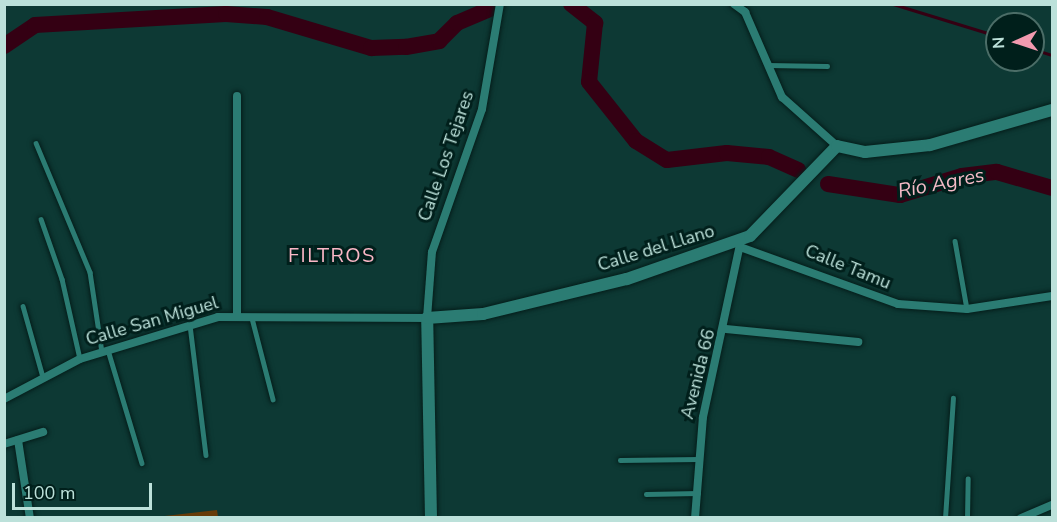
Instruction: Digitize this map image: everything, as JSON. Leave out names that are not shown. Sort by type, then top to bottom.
[{"type":"main road","points":[[837,146],[865,152],[930,145],[1053,110]]},
{"type":"main road","name":"Calle del Llano","points":[[427,318],[483,314],[627,279],[740,243],[761,229],[837,146]]},
{"type":"main road","points":[[427,318],[431,518]]},
{"type":"street","name":"Calle Los Tejares","points":[[427,318],[432,252],[482,109],[500,4]]},
{"type":"street","points":[[734,4],[747,8],[782,97],[837,146]]},
{"type":"street","points":[[237,96],[237,315]]},
{"type":"street","name":"Calle Tamu","points":[[740,243],[887,301],[967,309],[1053,296]]},
{"type":"street","name":"Avenida 66","points":[[695,518],[698,459],[726,329],[740,243]]},
{"type":"street","name":"Calle San Miguel","points":[[4,399],[80,359],[190,325],[237,315],[427,318]]},
{"type":"street","points":[[726,329],[858,342]]},
{"type":"street","points":[[4,444],[43,432]]},
{"type":"street","points":[[18,440],[30,518]]},
{"type":"street","points":[[1021,518],[1053,506]]},
{"type":"lane","points":[[768,64],[827,66]]},
{"type":"lane","points":[[36,142],[90,272],[105,351],[142,463]]},
{"type":"lane","points":[[41,219],[62,279],[80,359]]},
{"type":"lane","points":[[956,242],[967,309]]},
{"type":"lane","points":[[23,306],[43,377]]},
{"type":"lane","points":[[251,315],[273,399]]},
{"type":"lane","points":[[190,325],[206,455]]},
{"type":"lane","points":[[945,518],[953,398]]},
{"type":"lane","points":[[620,460],[698,459]]},
{"type":"lane","points":[[967,518],[968,479]]},
{"type":"lane","points":[[646,494],[698,493]]},
{"type":"shaded area","points":[[217,510],[218,517],[156,517]]},
{"type":"waterway","name":"Río Agres","points":[[571,4],[595,23],[589,82],[636,141],[667,160],[727,153],[769,157],[798,170]]},
{"type":"waterway","points":[[893,4],[985,32]]},
{"type":"waterway","name":"Río Agres","points":[[4,46],[35,25],[226,14],[267,17],[371,48],[406,47],[439,41],[457,23],[490,9]]},
{"type":"waterway","points":[[1045,53],[1052,55]]},
{"type":"waterway","name":"Río Agres","points":[[828,184],[900,195],[962,176],[997,172],[1052,188]]},
{"type":"district","name":"FILTROS","points":[[332,255]]}]
